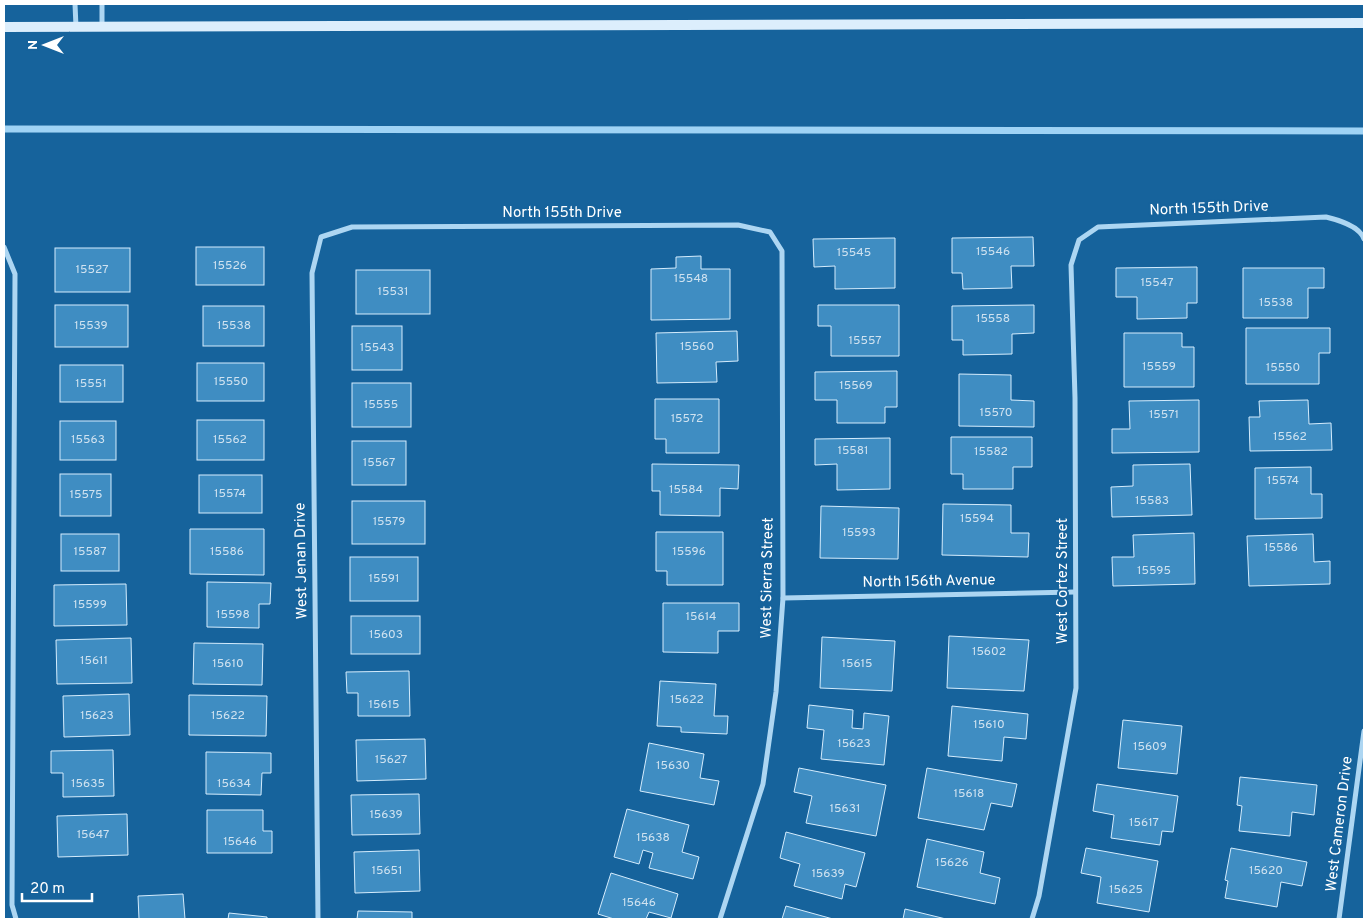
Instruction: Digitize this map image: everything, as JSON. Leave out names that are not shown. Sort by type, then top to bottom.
[{"type":"main road","points":[[4,27],[1364,22]]},
{"type":"street","points":[[75,4],[76,27]]},
{"type":"street","points":[[102,4],[102,27]]},
{"type":"street","name":"North 155th Drive","points":[[1079,240],[1098,226],[1326,217],[1343,222],[1362,234],[1364,239]]},
{"type":"street","name":"North 155th Drive","points":[[352,227],[738,225],[770,232]]},
{"type":"street","name":"West Jenan Drive","points":[[318,919],[312,273],[321,237],[352,227]]},
{"type":"street","name":"West Sierra Street","points":[[720,919],[763,784],[776,692],[783,598],[782,251],[770,232]]},
{"type":"street","name":"West Cortez Street","points":[[1032,919],[1040,896],[1076,688],[1071,265],[1079,240]]},
{"type":"street","points":[[4,247],[15,274],[12,905],[16,919]]},
{"type":"street","name":"North 156th Avenue","points":[[783,598],[1075,592]]},
{"type":"street","name":"West Cameron Drive","points":[[1340,919],[1364,731]]},
{"type":"building","points":[[1033,237],[1034,266],[1011,266],[1012,288],[963,289],[962,273],[952,273],[952,238]]},
{"type":"building","points":[[895,238],[895,288],[835,289],[835,266],[814,267],[813,239]]},
{"type":"building","points":[[196,247],[264,247],[264,285],[196,285]]},
{"type":"building","points":[[55,248],[130,248],[130,292],[55,292]]},
{"type":"building","points":[[701,256],[701,269],[730,269],[730,319],[651,320],[651,269],[676,268],[676,257]]},
{"type":"building","points":[[1197,267],[1197,303],[1187,303],[1187,318],[1137,319],[1137,297],[1116,297],[1116,268]]},
{"type":"building","points":[[1243,268],[1324,268],[1324,288],[1308,288],[1308,318],[1243,318]]},
{"type":"building","points":[[356,270],[430,270],[430,314],[356,314]]},
{"type":"building","points":[[55,305],[128,305],[128,347],[55,347]]},
{"type":"building","points":[[818,305],[899,305],[899,356],[831,356],[831,326],[818,326]]},
{"type":"building","points":[[1034,305],[1034,333],[1012,334],[1012,354],[963,355],[963,340],[952,340],[952,306]]},
{"type":"building","points":[[203,306],[264,306],[264,346],[203,346]]},
{"type":"building","points":[[352,326],[402,326],[402,370],[352,370]]},
{"type":"building","points":[[1246,328],[1330,328],[1330,353],[1319,353],[1319,384],[1246,384]]},
{"type":"building","points":[[737,331],[738,361],[716,362],[717,382],[657,383],[656,333]]},
{"type":"building","points":[[1124,333],[1182,333],[1182,347],[1194,347],[1194,387],[1124,387]]},
{"type":"building","points":[[197,363],[264,363],[264,401],[197,401]]},
{"type":"building","points":[[60,365],[123,365],[123,402],[60,402]]},
{"type":"building","points":[[897,371],[897,407],[885,407],[885,423],[837,423],[837,400],[815,400],[815,372]]},
{"type":"building","points":[[959,374],[1011,375],[1011,400],[1034,401],[1034,427],[959,426]]},
{"type":"building","points":[[352,383],[411,383],[411,427],[352,427]]},
{"type":"building","points":[[655,399],[719,399],[719,453],[666,453],[666,439],[655,439]]},
{"type":"building","points":[[1199,400],[1199,452],[1112,453],[1112,429],[1130,429],[1129,401]]},
{"type":"building","points":[[1308,400],[1309,424],[1331,423],[1332,450],[1250,451],[1249,417],[1260,417],[1259,401]]},
{"type":"building","points":[[197,420],[264,420],[264,460],[197,460]]},
{"type":"building","points":[[60,421],[116,421],[116,460],[60,460]]},
{"type":"building","points":[[951,437],[1032,437],[1032,467],[1013,467],[1013,489],[963,489],[963,474],[951,474]]},
{"type":"building","points":[[890,438],[890,489],[837,490],[837,464],[815,465],[815,439]]},
{"type":"building","points":[[352,441],[406,441],[406,485],[352,485]]},
{"type":"building","points":[[652,464],[739,465],[738,489],[720,488],[720,516],[660,515],[660,491],[652,491]]},
{"type":"building","points":[[1190,464],[1192,515],[1112,517],[1111,487],[1133,486],[1133,465]]},
{"type":"building","points":[[1311,467],[1311,494],[1322,494],[1322,518],[1255,519],[1255,468]]},
{"type":"building","points":[[60,474],[111,474],[111,516],[60,516]]},
{"type":"building","points":[[199,475],[262,475],[262,513],[199,513]]},
{"type":"building","points":[[352,501],[425,501],[425,544],[352,544]]},
{"type":"building","points":[[943,504],[1011,505],[1011,533],[1029,533],[1028,557],[942,555]]},
{"type":"building","points":[[821,506],[899,508],[898,559],[820,558]]},
{"type":"building","points":[[190,529],[264,529],[264,575],[190,574]]},
{"type":"building","points":[[656,532],[723,532],[723,585],[667,585],[667,571],[656,571]]},
{"type":"building","points":[[1194,533],[1195,584],[1113,586],[1112,557],[1134,557],[1133,535]]},
{"type":"building","points":[[61,534],[119,534],[119,571],[61,571]]},
{"type":"building","points":[[1313,534],[1314,562],[1330,561],[1330,584],[1249,586],[1247,536]]},
{"type":"building","points":[[350,557],[418,557],[418,601],[350,601]]},
{"type":"building","points":[[207,582],[271,583],[270,604],[259,604],[259,628],[207,627]]},
{"type":"building","points":[[126,584],[127,625],[54,626],[54,585]]},
{"type":"building","points":[[663,603],[739,603],[739,631],[718,631],[718,653],[663,652]]},
{"type":"building","points":[[351,616],[420,616],[420,654],[351,654]]},
{"type":"building","points":[[949,636],[1029,640],[1024,691],[947,688]]},
{"type":"building","points":[[822,637],[895,641],[892,691],[820,688]]},
{"type":"building","points":[[131,638],[132,683],[57,684],[56,640]]},
{"type":"building","points":[[194,643],[263,644],[262,685],[193,684]]},
{"type":"building","points":[[409,671],[410,716],[358,716],[358,693],[347,693],[346,672]]},
{"type":"building","points":[[660,681],[716,684],[714,716],[728,716],[727,734],[681,732],[681,727],[657,726]]},
{"type":"building","points":[[129,694],[130,735],[64,737],[63,696]]},
{"type":"building","points":[[189,695],[267,696],[266,736],[189,735]]},
{"type":"building","points":[[809,705],[853,710],[852,728],[863,729],[864,713],[889,716],[884,765],[821,759],[824,730],[807,728]]},
{"type":"building","points":[[952,706],[1028,714],[1026,739],[1004,737],[1002,761],[948,756]]},
{"type":"building","points":[[1123,720],[1182,726],[1177,774],[1118,768]]},
{"type":"building","points":[[425,739],[426,779],[357,781],[356,740]]},
{"type":"building","points":[[649,743],[704,754],[700,778],[719,781],[714,805],[640,791]]},
{"type":"building","points":[[113,750],[114,796],[63,797],[63,773],[51,773],[51,751]]},
{"type":"building","points":[[206,752],[271,753],[271,773],[262,773],[261,795],[206,794]]},
{"type":"building","points":[[799,768],[886,785],[876,836],[806,823],[812,796],[794,792]]},
{"type":"building","points":[[927,768],[1017,784],[1012,807],[991,803],[984,830],[918,818]]},
{"type":"building","points":[[1240,777],[1317,785],[1314,815],[1292,812],[1290,836],[1239,831],[1242,806],[1237,805]]},
{"type":"building","points":[[1097,784],[1178,796],[1173,832],[1162,831],[1160,845],[1111,838],[1114,815],[1093,811]]},
{"type":"building","points":[[419,794],[420,834],[352,835],[351,795]]},
{"type":"building","points":[[627,809],[689,825],[682,852],[699,857],[693,879],[649,868],[653,853],[643,850],[639,864],[614,857]]},
{"type":"building","points":[[207,810],[263,810],[263,831],[272,831],[272,853],[207,853]]},
{"type":"building","points":[[127,814],[128,855],[58,857],[57,816]]},
{"type":"building","points":[[786,832],[865,853],[856,887],[845,884],[842,899],[794,886],[800,864],[780,858]]},
{"type":"building","points":[[927,839],[984,852],[980,873],[1000,878],[995,904],[917,887]]},
{"type":"building","points":[[1086,848],[1158,861],[1149,912],[1097,903],[1101,877],[1081,873]]},
{"type":"building","points":[[1231,848],[1307,862],[1302,886],[1281,882],[1277,907],[1225,898],[1228,881],[1225,880]]},
{"type":"building","points":[[419,850],[420,891],[355,893],[354,852]]},
{"type":"building","points":[[611,873],[678,894],[671,918],[649,912],[646,919],[614,919],[598,914]]},
{"type":"building","points":[[183,894],[185,919],[139,919],[138,896]]},
{"type":"building","points":[[786,906],[833,919],[782,919]]},
{"type":"building","points":[[905,909],[946,919],[903,919]]},
{"type":"building","points":[[358,911],[412,912],[412,919],[357,919]]},
{"type":"building","points":[[229,913],[267,917],[267,919],[228,919]]},
{"type":"waterway","points":[[4,129],[1364,131]]}]
